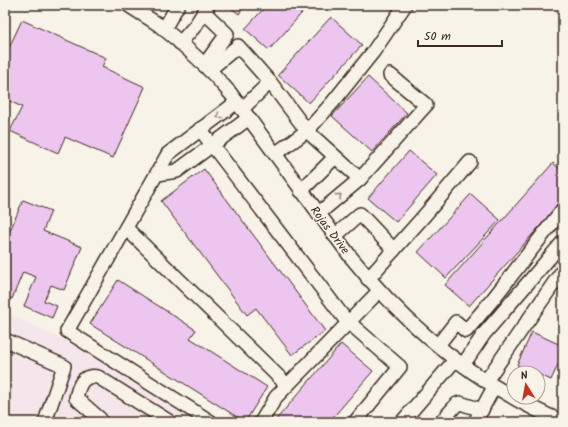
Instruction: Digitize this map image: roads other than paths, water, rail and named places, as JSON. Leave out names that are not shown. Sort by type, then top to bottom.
[{"type":"street","name":"Rojas Drive","points":[[128,5],[164,29],[207,67],[243,110],[318,214],[368,279],[392,305],[459,362],[490,384],[525,404],[563,422]]},
{"type":"street","points":[[164,29],[178,5]]},
{"type":"street","points":[[275,154],[307,131],[333,102],[373,52],[405,5]]},
{"type":"street","points":[[180,43],[195,26],[206,8],[227,34],[207,67]]},
{"type":"street","points":[[207,67],[238,46],[270,82],[307,131],[360,179]]},
{"type":"street","points":[[318,214],[360,179],[426,105],[390,75]]},
{"type":"street","points":[[158,174],[176,171],[213,144],[270,82]]},
{"type":"street","points":[[211,422],[67,331],[158,174],[168,154],[200,129],[243,110]]},
{"type":"street","points":[[200,129],[348,322],[400,367],[355,422]]},
{"type":"street","points":[[301,191],[335,157]]},
{"type":"street","points":[[368,279],[470,162]]},
{"type":"street","points":[[438,345],[456,322],[466,331],[563,209]]},
{"type":"street","points":[[335,236],[360,214],[394,250]]},
{"type":"street","points":[[126,228],[287,386]]},
{"type":"street","points":[[402,422],[459,362],[563,242]]},
{"type":"street","points":[[475,422],[482,410],[490,384],[563,270]]},
{"type":"street","points":[[261,422],[276,397],[379,291]]},
{"type":"street","points":[[5,340],[64,366],[45,422]]},
{"type":"street","points":[[98,422],[100,419],[76,398],[78,389],[84,379],[91,376],[98,377],[170,422]]},
{"type":"street","points":[[441,422],[457,404],[460,403],[482,410]]}]
